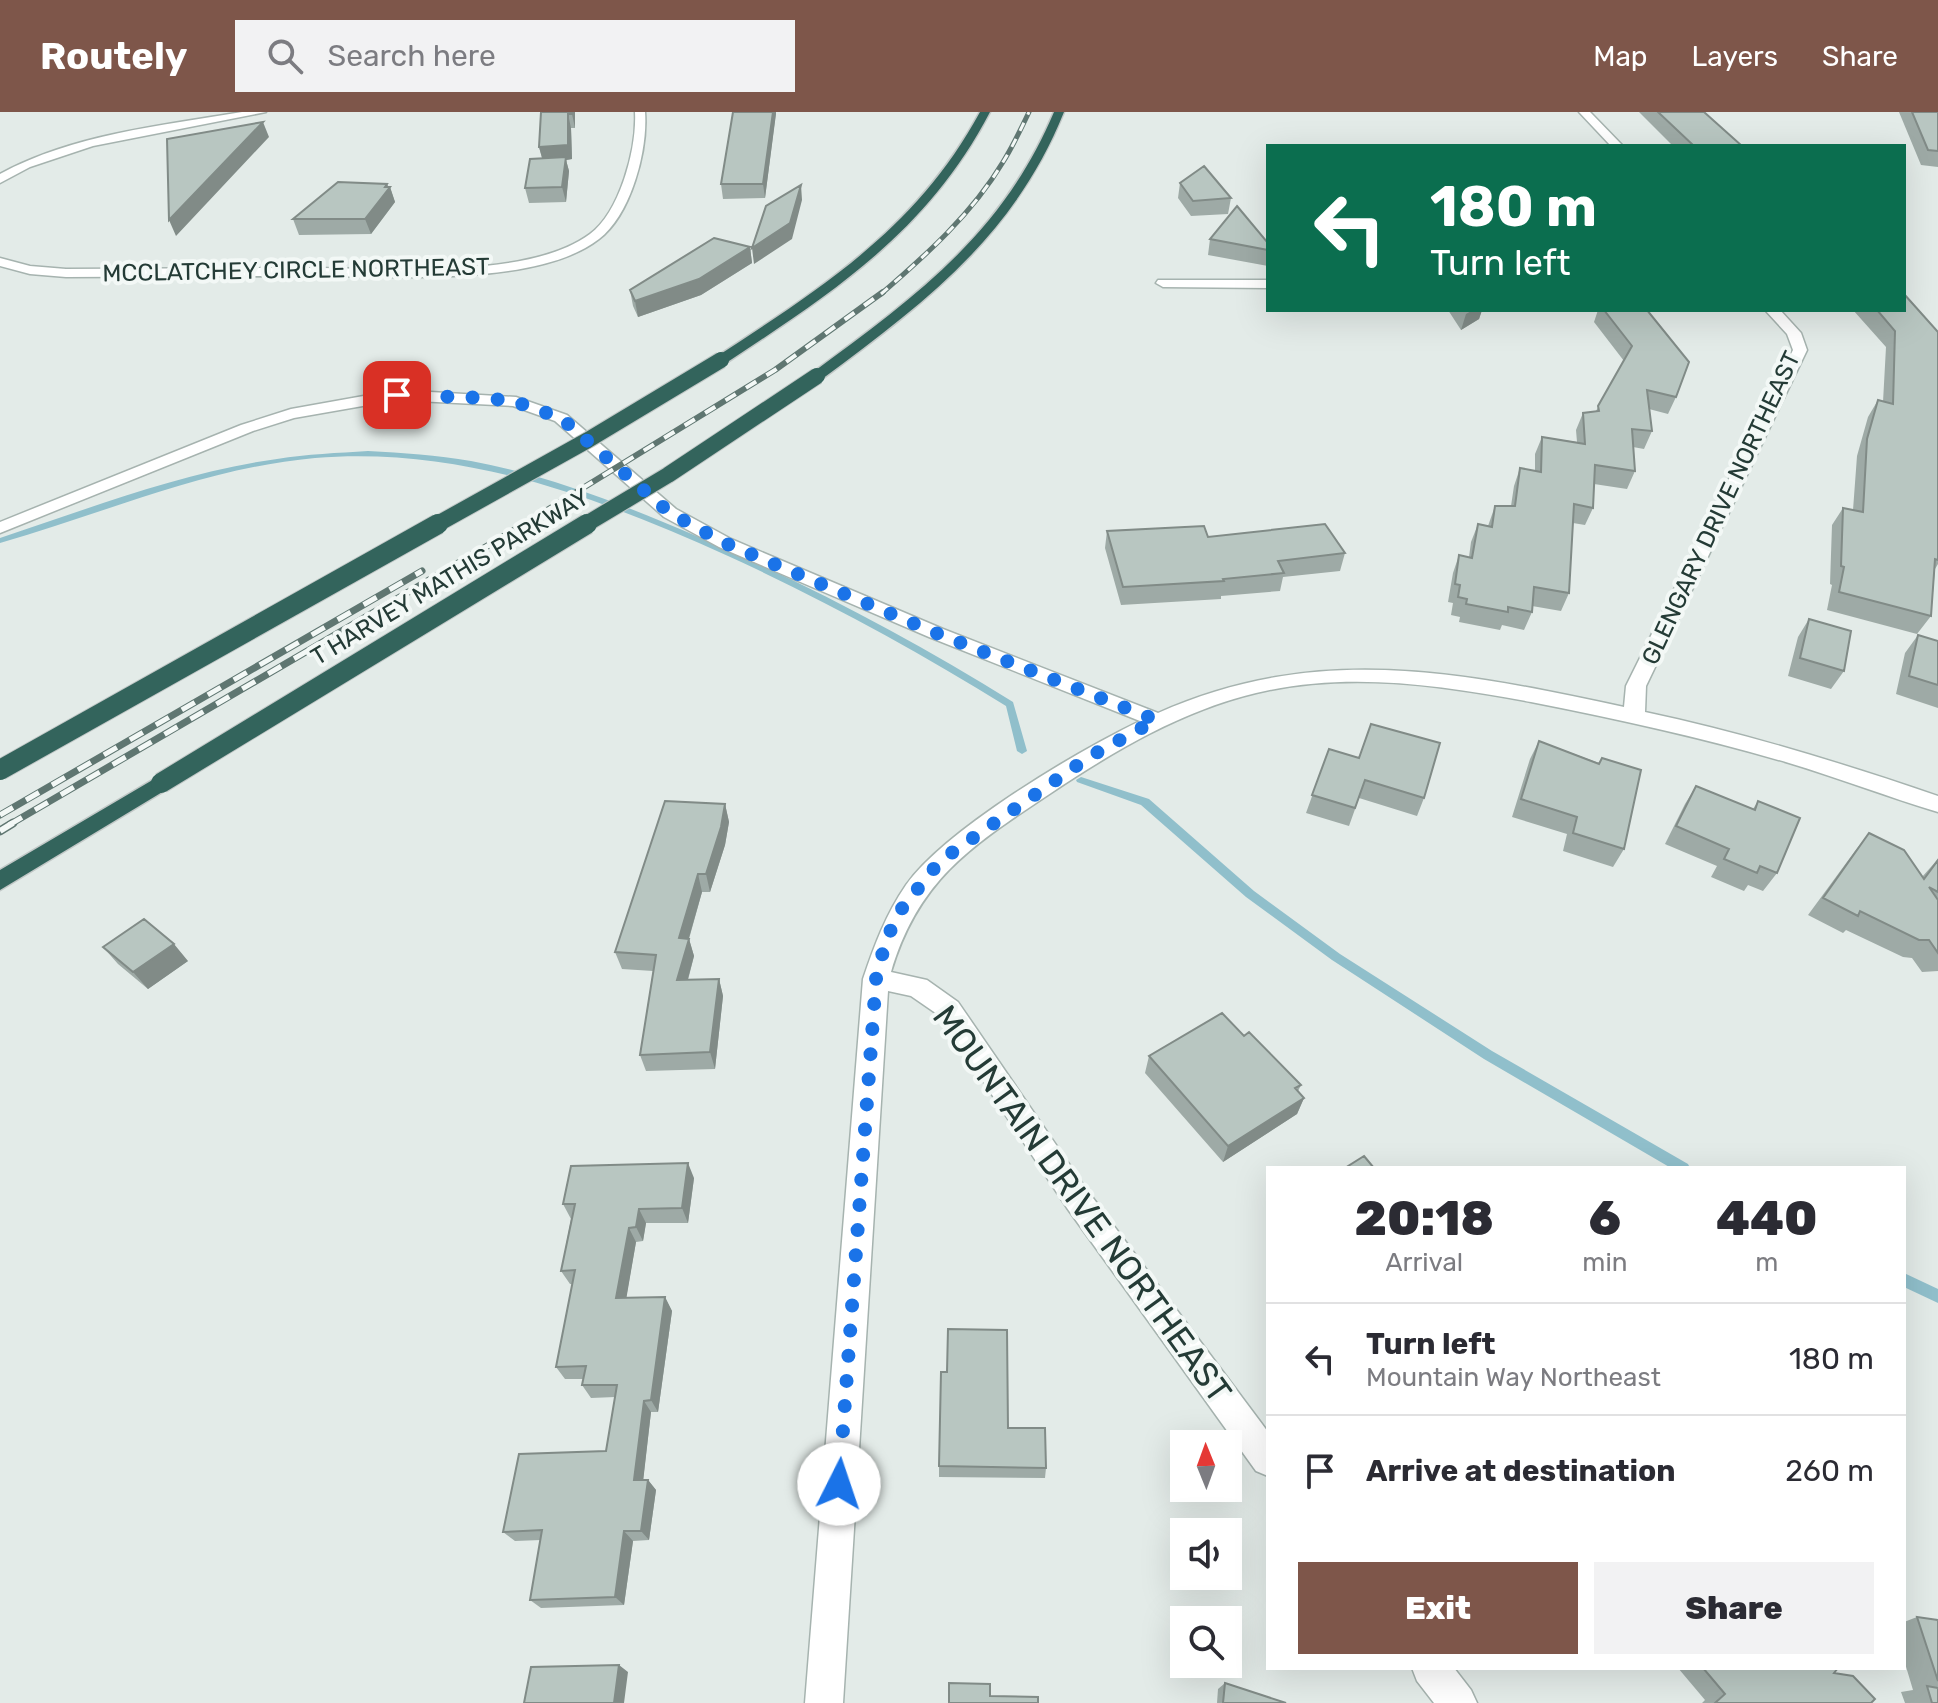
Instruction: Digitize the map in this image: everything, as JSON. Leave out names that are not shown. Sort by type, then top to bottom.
[{"type":"highway","name":"T HARVEY MATHIS PARKWAY","points":[[0,770],[588,440],[788,316],[888,236],[945,178],[975,134],[985,112]]},
{"type":"highway","name":"T HARVEY MATHIS PARKWAY","points":[[0,881],[668,475],[817,376],[918,297],[990,227],[1036,166],[1059,112]]},
{"type":"street","points":[[0,179],[31,162],[77,147],[261,112]]},
{"type":"street","name":"MCCLATCHEY CIRCLE NORTHEAST","points":[[0,262],[30,270],[66,273],[462,271],[526,264],[575,248],[597,235],[609,222],[636,164],[643,138],[640,112]]},
{"type":"street","points":[[1584,112],[1615,144]]},
{"type":"street","points":[[1163,283],[1266,284]]},
{"type":"street","name":"GLENGARY DRIVE NORTHEAST","points":[[1634,715],[1636,686],[1800,350],[1794,333],[1774,312]]},
{"type":"street","points":[[0,528],[247,428],[291,414],[332,404],[397,395],[516,402],[561,418],[670,513],[725,543],[936,633],[1156,720]]},
{"type":"street","points":[[824,1703],[876,979],[886,940],[900,911],[940,861],[1089,757],[1156,720],[1255,686],[1303,677],[1353,674],[1447,680],[1634,715],[1745,743],[1938,804]]},
{"type":"street","name":"MOUNTAIN DRIVE NORTHEAST","points":[[876,979],[918,987],[949,1009],[1077,1199],[1266,1456]]},
{"type":"street","points":[[1432,1670],[1458,1703]]},
{"type":"building","points":[[541,112],[572,112],[568,114],[568,145],[539,147]]},
{"type":"building","points":[[733,112],[773,112],[763,184],[721,184]]},
{"type":"building","points":[[1658,112],[1704,112],[1740,144],[1692,144]]},
{"type":"building","points":[[1912,112],[1938,112],[1938,151],[1928,150]]},
{"type":"building","points":[[263,122],[169,220],[167,139]]},
{"type":"building","points":[[566,157],[562,187],[525,188],[530,159]]},
{"type":"building","points":[[1204,166],[1231,198],[1193,201],[1180,183]]},
{"type":"building","points":[[338,182],[387,184],[385,187],[390,187],[365,219],[293,219]]},
{"type":"building","points":[[801,185],[790,223],[752,248],[766,206]]},
{"type":"building","points":[[1237,206],[1266,241],[1266,250],[1210,239]]},
{"type":"building","points":[[714,238],[750,247],[699,279],[635,301],[630,290]]},
{"type":"building","points":[[1906,296],[1938,332],[1938,560],[1935,559],[1931,616],[1839,592],[1844,567],[1841,566],[1843,508],[1863,512],[1867,439],[1878,400],[1893,404],[1895,331],[1879,312],[1906,312]]},
{"type":"building","points":[[1606,312],[1649,312],[1689,362],[1676,397],[1647,390],[1652,431],[1632,429],[1635,471],[1595,465],[1593,508],[1574,504],[1569,593],[1534,587],[1532,612],[1508,607],[1508,612],[1466,604],[1467,599],[1458,597],[1460,585],[1455,584],[1459,555],[1472,558],[1478,524],[1492,527],[1495,506],[1515,506],[1520,468],[1541,472],[1542,437],[1585,444],[1583,413],[1599,411],[1598,406],[1632,346]]},
{"type":"building","points":[[1325,524],[1345,553],[1278,561],[1284,573],[1224,581],[1123,587],[1107,531],[1204,526],[1208,537]]},
{"type":"building","points":[[1809,619],[1851,631],[1844,671],[1800,658]]},
{"type":"building","points":[[1918,635],[1938,641],[1938,685],[1909,676]]},
{"type":"building","points":[[1371,724],[1440,743],[1424,798],[1365,780],[1355,808],[1312,795],[1329,749],[1359,758]]},
{"type":"building","points":[[1539,741],[1599,764],[1602,758],[1641,770],[1624,849],[1573,833],[1577,817],[1521,799]]},
{"type":"building","points":[[1696,786],[1755,810],[1758,801],[1800,818],[1777,873],[1760,866],[1757,873],[1724,859],[1729,849],[1676,826]]},
{"type":"building","points":[[665,801],[725,804],[706,874],[698,874],[679,938],[689,939],[677,980],[719,979],[710,1052],[640,1055],[656,955],[615,952]]},
{"type":"building","points":[[1869,833],[1904,850],[1924,879],[1938,860],[1938,892],[1929,887],[1938,900],[1938,953],[1929,940],[1919,940],[1860,911],[1858,916],[1823,898]]},
{"type":"building","points":[[144,919],[174,944],[133,972],[103,947]]},
{"type":"building","points":[[1222,1013],[1244,1036],[1249,1032],[1301,1085],[1295,1088],[1304,1098],[1228,1146],[1149,1056]]},
{"type":"building","points":[[1364,1156],[1372,1166],[1348,1166]]},
{"type":"building","points":[[688,1163],[682,1208],[639,1209],[636,1227],[629,1228],[616,1298],[665,1297],[651,1400],[644,1401],[634,1480],[648,1480],[641,1531],[624,1531],[615,1597],[530,1600],[542,1530],[503,1532],[519,1454],[606,1451],[617,1385],[582,1385],[586,1366],[556,1367],[575,1270],[561,1271],[575,1204],[563,1204],[571,1166]]},
{"type":"building","points":[[948,1329],[1007,1330],[1008,1428],[1045,1428],[1046,1468],[939,1466],[941,1372],[947,1372]]},
{"type":"building","points":[[1917,1617],[1938,1620],[1938,1681]]},
{"type":"building","points":[[619,1665],[614,1703],[524,1703],[531,1667]]},
{"type":"building","points":[[1705,1670],[1836,1670],[1834,1673],[1853,1676],[1875,1699],[1871,1703],[1715,1703],[1725,1694]]},
{"type":"building","points":[[949,1683],[990,1684],[990,1696],[1038,1697],[1038,1703],[949,1703]]},
{"type":"building","points":[[1225,1683],[1286,1703],[1223,1703]]},
{"type":"building","points":[[1927,1686],[1938,1688],[1938,1703],[1932,1703]]},
{"type":"waterway","points":[[0,541],[194,478],[274,461],[368,454],[420,456],[471,464],[521,475],[620,507],[755,565],[866,621],[1010,704],[1022,751]]},
{"type":"waterway","points":[[1081,780],[1145,802],[1250,894],[1336,957],[1488,1055],[1680,1166]]},
{"type":"waterway","points":[[1906,1281],[1938,1296]]},
{"type":"railway","points":[[881,294],[931,249],[977,199],[1007,156],[1029,112]]},
{"type":"railway","points":[[521,526],[775,370],[883,292]]},
{"type":"railway","points":[[9,825],[525,524]]},
{"type":"railway","points":[[0,815],[422,571]]},
{"type":"railway","points":[[0,831],[13,823]]},
{"type":"route","points":[[397,395],[488,398],[516,402],[561,418],[670,513],[725,543],[936,633],[1156,720],[1089,757],[952,851],[918,885],[900,911],[886,940],[876,979],[839,1484]]}]
